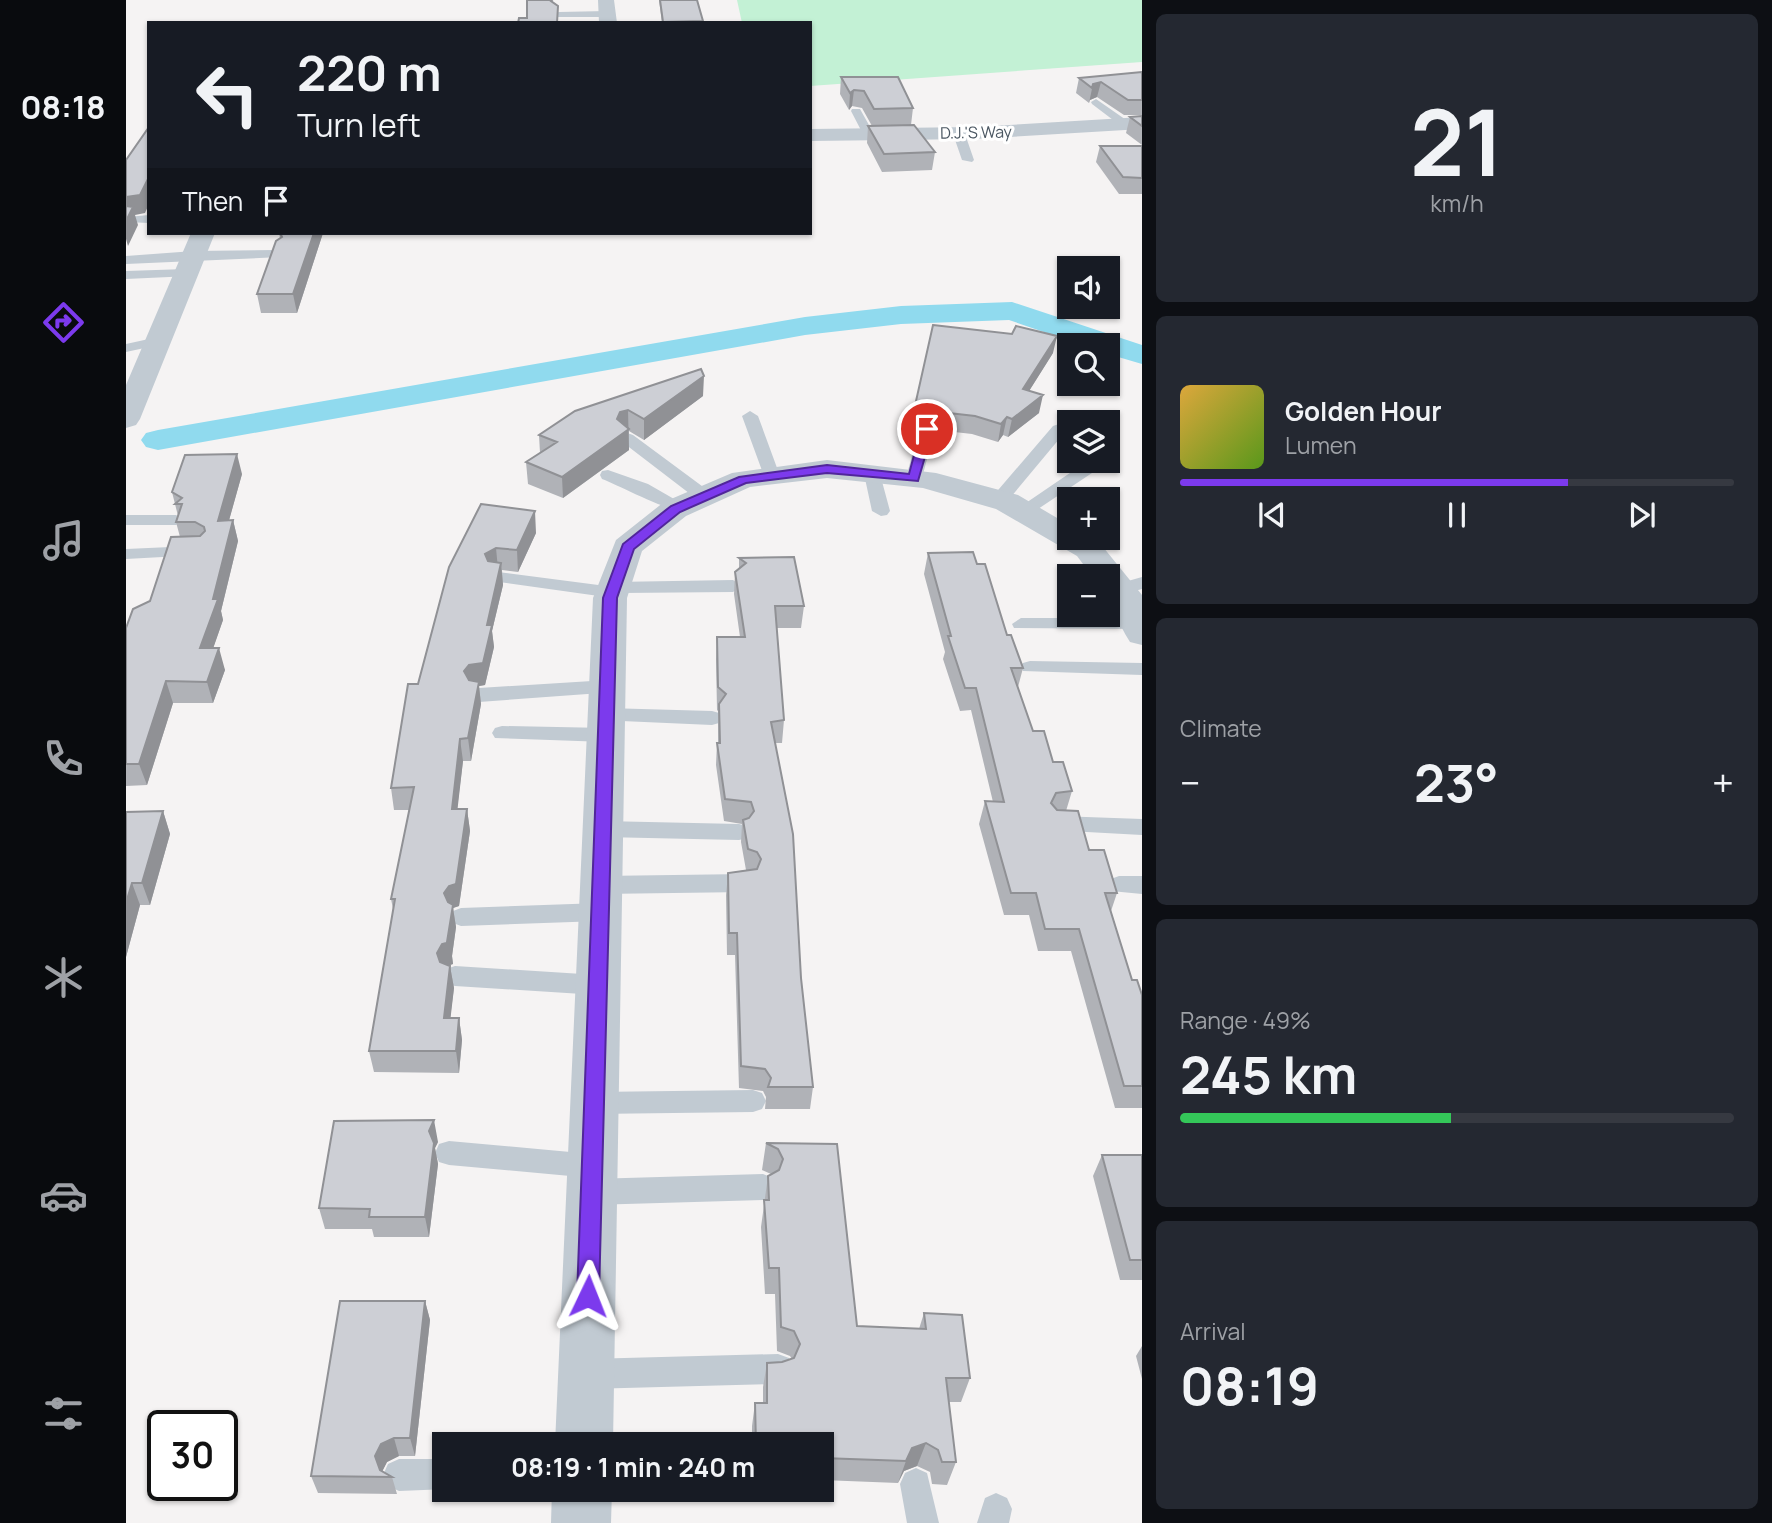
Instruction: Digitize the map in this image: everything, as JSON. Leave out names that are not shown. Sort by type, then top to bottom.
[{"type":"street","name":"D.J.'S Way","points":[[812,135],[868,134],[918,138],[1137,124]]},
{"type":"street","points":[[127,412],[194,254]]},
{"type":"street","points":[[584,1432],[610,598],[627,547],[692,502],[743,479],[827,469],[877,492],[914,478],[1011,505],[1088,549],[1136,608]]},
{"type":"street","points":[[581,1523],[582,1502]]},
{"type":"lane","points":[[559,15],[607,12]]},
{"type":"lane","points":[[1096,102],[1137,124]]},
{"type":"lane","points":[[856,111],[868,134]]},
{"type":"lane","points":[[959,134],[968,160]]},
{"type":"lane","points":[[131,220],[147,219]]},
{"type":"lane","points":[[126,260],[194,254],[276,254]]},
{"type":"lane","points":[[126,275],[194,254]]},
{"type":"lane","points":[[126,348],[158,341]]},
{"type":"lane","points":[[750,416],[772,476]]},
{"type":"lane","points":[[914,478],[927,429]]},
{"type":"lane","points":[[1011,505],[1057,432]]},
{"type":"lane","points":[[627,438],[692,502]]},
{"type":"lane","points":[[1011,505],[1074,473]]},
{"type":"lane","points":[[608,475],[692,502]]},
{"type":"lane","points":[[126,520],[176,520]]},
{"type":"lane","points":[[126,554],[199,551]]},
{"type":"lane","points":[[498,577],[613,590],[733,586]]},
{"type":"lane","points":[[1021,624],[1136,608]]},
{"type":"lane","points":[[1030,667],[1142,669]]},
{"type":"lane","points":[[479,695],[607,712],[712,718]]},
{"type":"lane","points":[[502,733],[607,712]]},
{"type":"lane","points":[[1058,824],[1142,827]]},
{"type":"lane","points":[[603,829],[739,832]]},
{"type":"lane","points":[[461,917],[601,898],[747,883]]},
{"type":"lane","points":[[455,976],[598,985]]},
{"type":"lane","points":[[594,1103],[753,1101]]},
{"type":"lane","points":[[449,1153],[592,1179],[763,1186]]},
{"type":"lane","points":[[586,1374],[778,1369]]},
{"type":"lane","points":[[399,1475],[432,1475]]},
{"type":"lane","points":[[916,1484],[923,1523]]},
{"type":"green space","points":[[737,0],[1142,0],[1142,62],[812,86],[812,21],[742,21]]},
{"type":"building","points":[[527,0],[552,0],[558,6],[557,21],[518,21],[519,18],[527,18]]},
{"type":"building","points":[[660,0],[697,0],[703,21],[663,21]]},
{"type":"building","points":[[1142,72],[1142,100],[1128,100],[1101,82],[1093,84],[1092,88],[1079,78]]},
{"type":"building","points":[[841,77],[898,77],[913,108],[874,109],[864,91],[854,90],[850,93]]},
{"type":"building","points":[[1142,116],[1142,126],[1130,117]]},
{"type":"building","points":[[914,125],[935,152],[884,154],[868,126]]},
{"type":"building","points":[[147,130],[147,181],[140,195],[126,197],[126,160]]},
{"type":"building","points":[[1100,146],[1142,146],[1142,178],[1123,177]]},
{"type":"building","points":[[126,206],[133,207],[126,221]]},
{"type":"building","points":[[281,235],[313,235],[293,294],[257,294],[276,241]]},
{"type":"building","points":[[933,325],[1012,334],[1016,326],[1057,336],[1023,389],[1043,395],[1012,419],[1007,417],[1001,424],[975,416],[940,412],[931,404],[914,410]]},
{"type":"building","points":[[701,369],[704,376],[644,419],[628,410],[620,412],[617,419],[629,429],[562,477],[526,462],[557,442],[539,435],[575,411]]},
{"type":"building","points":[[237,454],[218,521],[233,520],[213,599],[218,599],[200,648],[219,648],[207,682],[166,681],[139,764],[126,764],[126,628],[133,609],[150,601],[171,537],[200,536],[205,531],[204,527],[195,522],[176,522],[182,504],[175,504],[182,498],[172,492],[185,455]]},
{"type":"building","points":[[481,504],[535,511],[517,550],[496,548],[485,554],[488,561],[501,563],[487,625],[492,625],[483,663],[469,665],[464,671],[469,680],[479,682],[468,738],[460,739],[452,809],[467,809],[456,884],[449,886],[444,893],[448,902],[453,905],[447,942],[450,942],[442,944],[437,953],[440,962],[450,966],[444,1018],[459,1018],[456,1051],[369,1051],[395,899],[391,899],[414,787],[391,788],[408,684],[418,684],[449,567]]},
{"type":"building","points":[[973,552],[977,564],[985,564],[1007,635],[1011,635],[1023,668],[1011,668],[1033,731],[1044,731],[1053,762],[1063,762],[1072,791],[1056,793],[1051,803],[1057,810],[1078,811],[1089,850],[1104,850],[1117,893],[1105,893],[1132,980],[1137,980],[1142,995],[1142,1086],[1124,1086],[1079,929],[1045,929],[1036,893],[1011,893],[985,801],[1004,802],[976,688],[965,688],[948,636],[951,636],[928,553]]},
{"type":"building","points":[[794,557],[804,606],[775,606],[784,720],[771,722],[793,834],[801,978],[813,1087],[768,1087],[771,1078],[765,1069],[741,1066],[737,933],[729,933],[728,873],[757,869],[761,859],[757,852],[748,849],[743,820],[749,818],[754,811],[751,802],[725,799],[717,743],[720,743],[719,704],[726,694],[718,687],[717,637],[745,637],[735,572],[746,563],[739,558]]},
{"type":"building","points":[[163,811],[142,883],[132,883],[126,903],[126,812]]},
{"type":"building","points":[[434,1120],[429,1131],[434,1143],[425,1217],[369,1217],[370,1209],[319,1208],[334,1121]]},
{"type":"building","points":[[766,1143],[837,1144],[857,1326],[926,1329],[924,1313],[962,1315],[970,1378],[946,1378],[956,1462],[942,1462],[938,1450],[926,1443],[912,1448],[906,1461],[834,1458],[834,1432],[756,1432],[755,1403],[767,1403],[767,1363],[794,1358],[800,1344],[794,1331],[781,1327],[779,1268],[769,1268],[764,1200],[769,1200],[768,1176],[779,1170],[783,1159],[778,1149]]},
{"type":"building","points":[[1102,1155],[1142,1155],[1142,1260],[1130,1260]]},
{"type":"building","points":[[340,1301],[425,1301],[410,1438],[394,1438],[381,1444],[375,1456],[380,1470],[392,1477],[311,1476]]},
{"type":"waterway","points":[[158,440],[805,326],[901,315],[1012,311],[1142,355]]},
{"type":"route","points":[[588,1296],[610,598],[627,547],[675,509],[743,479],[827,469],[914,478],[927,429]]}]
